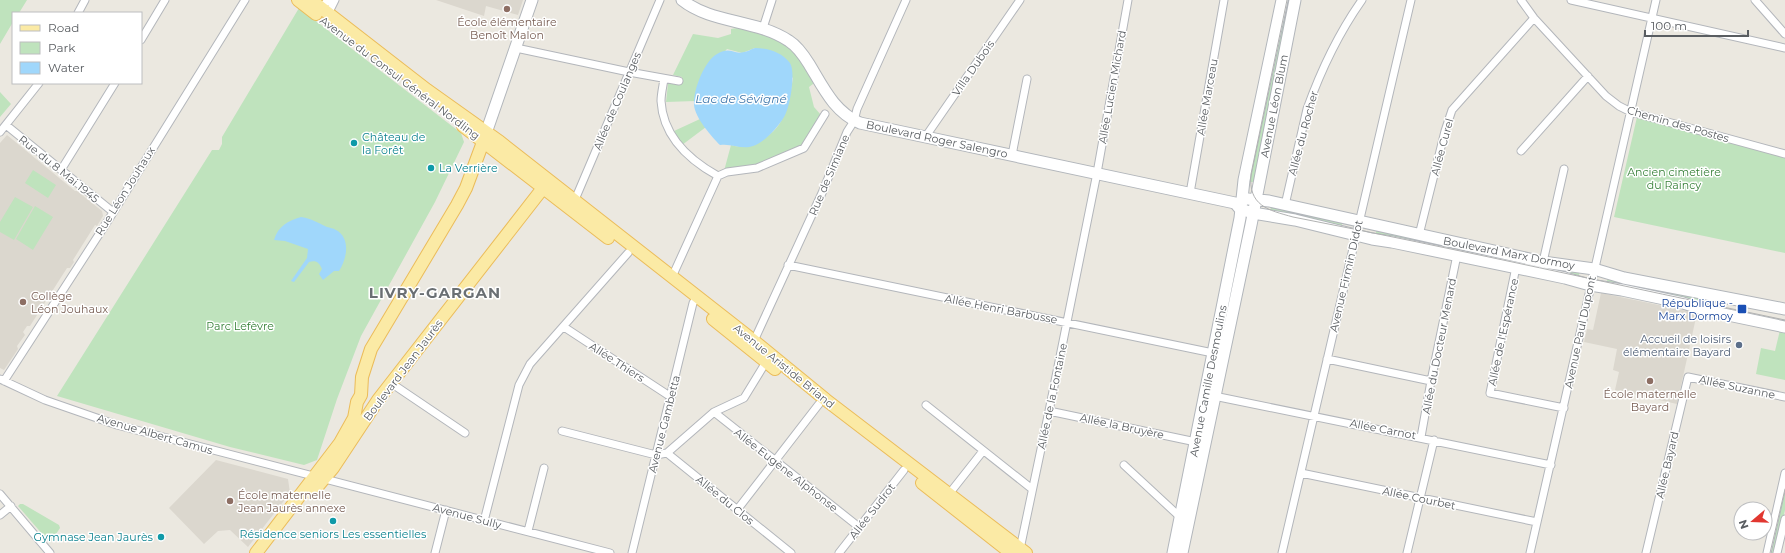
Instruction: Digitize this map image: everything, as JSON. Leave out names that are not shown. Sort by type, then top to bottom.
[{"type":"main road","name":"Avenue du Consul Général Nordling","points":[[298,0],[485,137]]},
{"type":"main road","name":"Avenue du Consul Général Nordling","points":[[311,0],[325,7],[485,137]]},
{"type":"main road","points":[[320,477],[354,418],[357,402],[361,395],[362,377],[371,349],[466,188],[532,0]]},
{"type":"main road","name":"Boulevard Roger Salengro","points":[[682,0],[707,14],[763,28],[791,42],[804,57],[832,102],[840,111],[854,120],[1239,203]]},
{"type":"main road","name":"Avenue Léon Blum","points":[[1239,203],[1282,0]]},
{"type":"main road","name":"Avenue Léon Blum","points":[[1253,213],[1295,0]]},
{"type":"main road","name":"Avenue Aristide Briand","points":[[485,137],[524,167],[531,168],[544,183],[574,202],[672,277],[695,300]]},
{"type":"main road","name":"Avenue Aristide Briand","points":[[485,137],[544,183],[628,254],[695,300],[949,494],[1019,552]]},
{"type":"main road","name":"Boulevard Jean Jaurès","points":[[265,553],[378,400],[544,183]]},
{"type":"main road","name":"Boulevard Marx Dormoy","points":[[1239,203],[1256,199],[1543,262],[1594,269],[1624,278],[1785,309]]},
{"type":"main road","name":"Boulevard Marx Dormoy","points":[[1239,203],[1253,213],[1295,220],[1356,236],[1457,255],[1565,278],[1590,285],[1683,303],[1708,311],[1785,327]]},
{"type":"main road","name":"Avenue Camille Desmoulins","points":[[1173,553],[1240,218],[1239,203]]},
{"type":"main road","name":"Avenue Camille Desmoulins","points":[[1182,553],[1253,213]]},
{"type":"main road","name":"Avenue Aristide Briand","points":[[752,345],[766,362],[904,470],[1019,552]]},
{"type":"main road","points":[[361,395],[364,401],[368,403],[378,400]]},
{"type":"main road","name":"Boulevard Jean Jaurès","points":[[256,553],[320,477]]},
{"type":"street","points":[[79,12],[85,0]]},
{"type":"street","points":[[142,38],[166,0]]},
{"type":"street","name":"Rue Léon Jouhaux","points":[[2,380],[113,212],[245,0]]},
{"type":"street","points":[[325,7],[335,0]]},
{"type":"street","name":"Allée de Coulanges","points":[[574,202],[660,0]]},
{"type":"street","points":[[763,28],[772,0]]},
{"type":"street","name":"Rue de Simiane","points":[[752,345],[822,193],[847,132],[854,120],[857,109],[906,0]]},
{"type":"street","name":"Villa Dubois","points":[[926,136],[1020,0]]},
{"type":"street","name":"Allée Lucien Michard","points":[[1097,173],[1128,0]]},
{"type":"street","name":"Allée Marceau","points":[[1190,193],[1224,0]]},
{"type":"street","name":"Allée du Rocher","points":[[1285,206],[1307,109],[1312,95],[1338,37],[1362,0]]},
{"type":"street","name":"Avenue Firmin Didot","points":[[1282,553],[1411,0]]},
{"type":"street","name":"Chemin des Postes","points":[[1521,0],[1534,18],[1606,96],[1619,106],[1631,112],[1785,154]]},
{"type":"street","points":[[1571,0],[1785,48]]},
{"type":"street","name":"Avenue Paul Dupont","points":[[1530,553],[1656,0]]},
{"type":"street","points":[[1754,0],[1785,34]]},
{"type":"street","name":"Allée Curel","points":[[1419,235],[1445,131],[1452,110],[1534,18]]},
{"type":"street","points":[[516,48],[679,81]]},
{"type":"street","points":[[1521,151],[1588,76]]},
{"type":"street","points":[[664,79],[661,100],[664,117],[671,135],[682,150],[704,168],[718,176]]},
{"type":"street","points":[[1012,155],[1027,79]]},
{"type":"street","points":[[0,132],[38,84]]},
{"type":"street","points":[[62,170],[114,84]]},
{"type":"street","points":[[672,277],[718,176],[727,172],[757,168],[804,148],[825,114]]},
{"type":"street","name":"Rue du 8 Mai 1945","points":[[6,125],[113,212]]},
{"type":"street","points":[[1543,262],[1564,169]]},
{"type":"street","name":"Allée de la Fontaine","points":[[1019,552],[1097,173]]},
{"type":"street","points":[[484,521],[519,385],[530,364],[628,254]]},
{"type":"street","name":"Allée du Docteur Menard","points":[[1421,437],[1457,255]]},
{"type":"street","name":"Allée Henri Barbusse","points":[[788,265],[1214,353]]},
{"type":"street","name":"Allée de l'Espérance","points":[[1516,268],[1490,393],[1564,408]]},
{"type":"street","name":"Avenue Gambetta","points":[[632,553],[695,300]]},
{"type":"street","name":"Allée Thiers","points":[[564,327],[671,397]]},
{"type":"street","points":[[1327,359],[1431,381]]},
{"type":"street","points":[[562,431],[656,455],[667,454],[714,412],[744,398],[766,362]]},
{"type":"street","name":"Allée Suzanne","points":[[1688,377],[1785,397]]},
{"type":"street","name":"Allée Bayard","points":[[1646,553],[1688,377]]},
{"type":"street","name":"Avenue Albert Camus","points":[[2,380],[45,400],[117,425],[320,477]]},
{"type":"street","points":[[391,383],[465,433]]},
{"type":"street","name":"Allée Carnot","points":[[1214,396],[1421,437],[1551,465]]},
{"type":"street","points":[[737,510],[819,404]]},
{"type":"street","points":[[926,405],[1032,489]]},
{"type":"street","name":"Allée la Bruyère","points":[[1049,411],[1196,442]]},
{"type":"street","name":"Allée Eugène Alphonse","points":[[714,412],[859,527]]},
{"type":"street","points":[[1407,553],[1434,440]]},
{"type":"street","points":[[949,494],[983,451]]},
{"type":"street","name":"Allée du Clos","points":[[667,454],[792,553]]},
{"type":"street","points":[[1124,465],[1180,517]]},
{"type":"street","points":[[528,531],[544,468]]},
{"type":"street","name":"Allée Sudrot","points":[[839,553],[904,470]]},
{"type":"street","name":"Allée Courbet","points":[[1301,473],[1537,522]]},
{"type":"street","points":[[1767,553],[1785,473]]},
{"type":"street","name":"Avenue Sully","points":[[320,477],[610,553]]},
{"type":"street","points":[[0,494],[50,553]]},
{"type":"street","points":[[0,516],[11,506]]},
{"type":"street","points":[[435,553],[446,510]]},
{"type":"street","points":[[1777,553],[1785,519]]},
{"type":"shaded area","name":"École élémentaire Benoît Malon","points":[[436,0],[523,0],[518,15],[486,6],[484,16]]},
{"type":"shaded area","points":[[7,135],[75,191],[102,211],[103,216],[97,226],[95,225],[73,260],[74,262],[70,268],[67,268],[30,326],[27,326],[23,332],[25,335],[17,346],[18,349],[4,370],[0,368],[0,143]]},
{"type":"shaded area","points":[[1601,293],[1697,313],[1677,404],[1615,390],[1619,372],[1613,370],[1617,349],[1584,342],[1587,329],[1593,330]]},
{"type":"shaded area","name":"École maternelle Jean Jaurès annexe","points":[[216,460],[288,479],[290,493],[248,547],[230,530],[218,531],[204,544],[169,508]]},
{"type":"green space","points":[[0,0],[27,0],[20,12],[12,12],[12,24],[0,44]]},
{"type":"green space","points":[[1285,0],[1293,0],[1257,182],[1247,182]]},
{"type":"green space","name":"Parc Lefèvre","points":[[299,8],[461,133],[464,142],[435,202],[361,336],[337,399],[317,460],[304,465],[230,447],[57,396],[212,150],[219,150],[222,144],[222,137]]},
{"type":"green space","points":[[743,27],[770,35],[795,51],[813,78],[813,84],[809,87],[814,107],[821,115],[802,145],[757,165],[724,171],[731,145],[739,146],[753,143],[772,133],[778,125],[787,108],[793,78],[755,48],[742,53],[727,49],[699,81],[695,101],[666,102],[668,84],[671,82],[681,84],[682,77],[673,75],[693,34],[718,38],[731,34],[731,29]]},
{"type":"green space","points":[[0,92],[11,104],[0,117]]},
{"type":"green space","name":"Ancien cimetière du Raincy","points":[[1637,117],[1785,157],[1785,253],[1614,217]]},
{"type":"green space","points":[[700,119],[706,127],[682,145],[674,131]]},
{"type":"green space","points":[[33,170],[56,185],[48,198],[25,183]]},
{"type":"green space","points":[[15,197],[33,207],[14,240],[0,232],[0,222]]},
{"type":"green space","points":[[1271,204],[1343,219],[1341,230],[1270,214]]},
{"type":"green space","points":[[35,206],[53,217],[33,250],[16,239]]},
{"type":"green space","points":[[1377,227],[1580,270],[1578,280],[1375,237]]},
{"type":"green space","points":[[1608,276],[1708,296],[1706,308],[1606,286]]},
{"type":"green space","points":[[1780,330],[1785,332],[1785,380],[1756,374],[1761,348],[1775,351]]},
{"type":"green space","points":[[1785,482],[1785,510],[1775,553],[1769,553],[1772,541],[1773,541]]},
{"type":"green space","points":[[23,504],[59,525],[60,528],[50,543],[18,506]]},
{"type":"water","name":"Lac de Sévigné","points":[[755,48],[779,53],[790,63],[792,68],[792,82],[786,112],[775,130],[758,144],[749,147],[720,145],[704,127],[697,116],[694,99],[697,85],[708,63],[717,54],[726,51],[740,53]]},
{"type":"water","points":[[301,217],[335,229],[341,234],[346,243],[346,255],[339,271],[334,271],[323,280],[319,274],[322,269],[317,262],[314,261],[309,262],[294,282],[291,281],[307,258],[308,249],[285,241],[274,240],[278,231],[284,225]]},
{"type":"tram line","points":[[1287,0],[1251,174],[1251,185],[1256,200],[1268,209],[1293,217],[1785,320]]},
{"type":"tram line","points":[[1770,553],[1785,489]]},
{"type":"place","name":"École élémentaire Benoît Malon","points":[[507,9]]},
{"type":"place","name":"Château de la Forêt","points":[[354,143]]},
{"type":"place","name":"La Verrière","points":[[431,168]]},
{"type":"place","name":"Collège Léon Jouhaux","points":[[23,302]]},
{"type":"place","name":"République - Marx Dormoy","points":[[1742,309]]},
{"type":"place","name":"Accueil de loisirs élémentaire Bayard","points":[[1739,345]]},
{"type":"place","name":"École maternelle Bayard","points":[[1650,381]]},
{"type":"place","name":"École maternelle Jean Jaurès annexe","points":[[230,501]]},
{"type":"place","name":"Résidence seniors Les essentielles","points":[[333,521]]},
{"type":"place","name":"Gymnase Jean Jaurès","points":[[161,537]]},
{"type":"district","name":"LIVRY-GARGAN","points":[[435,292]]}]
